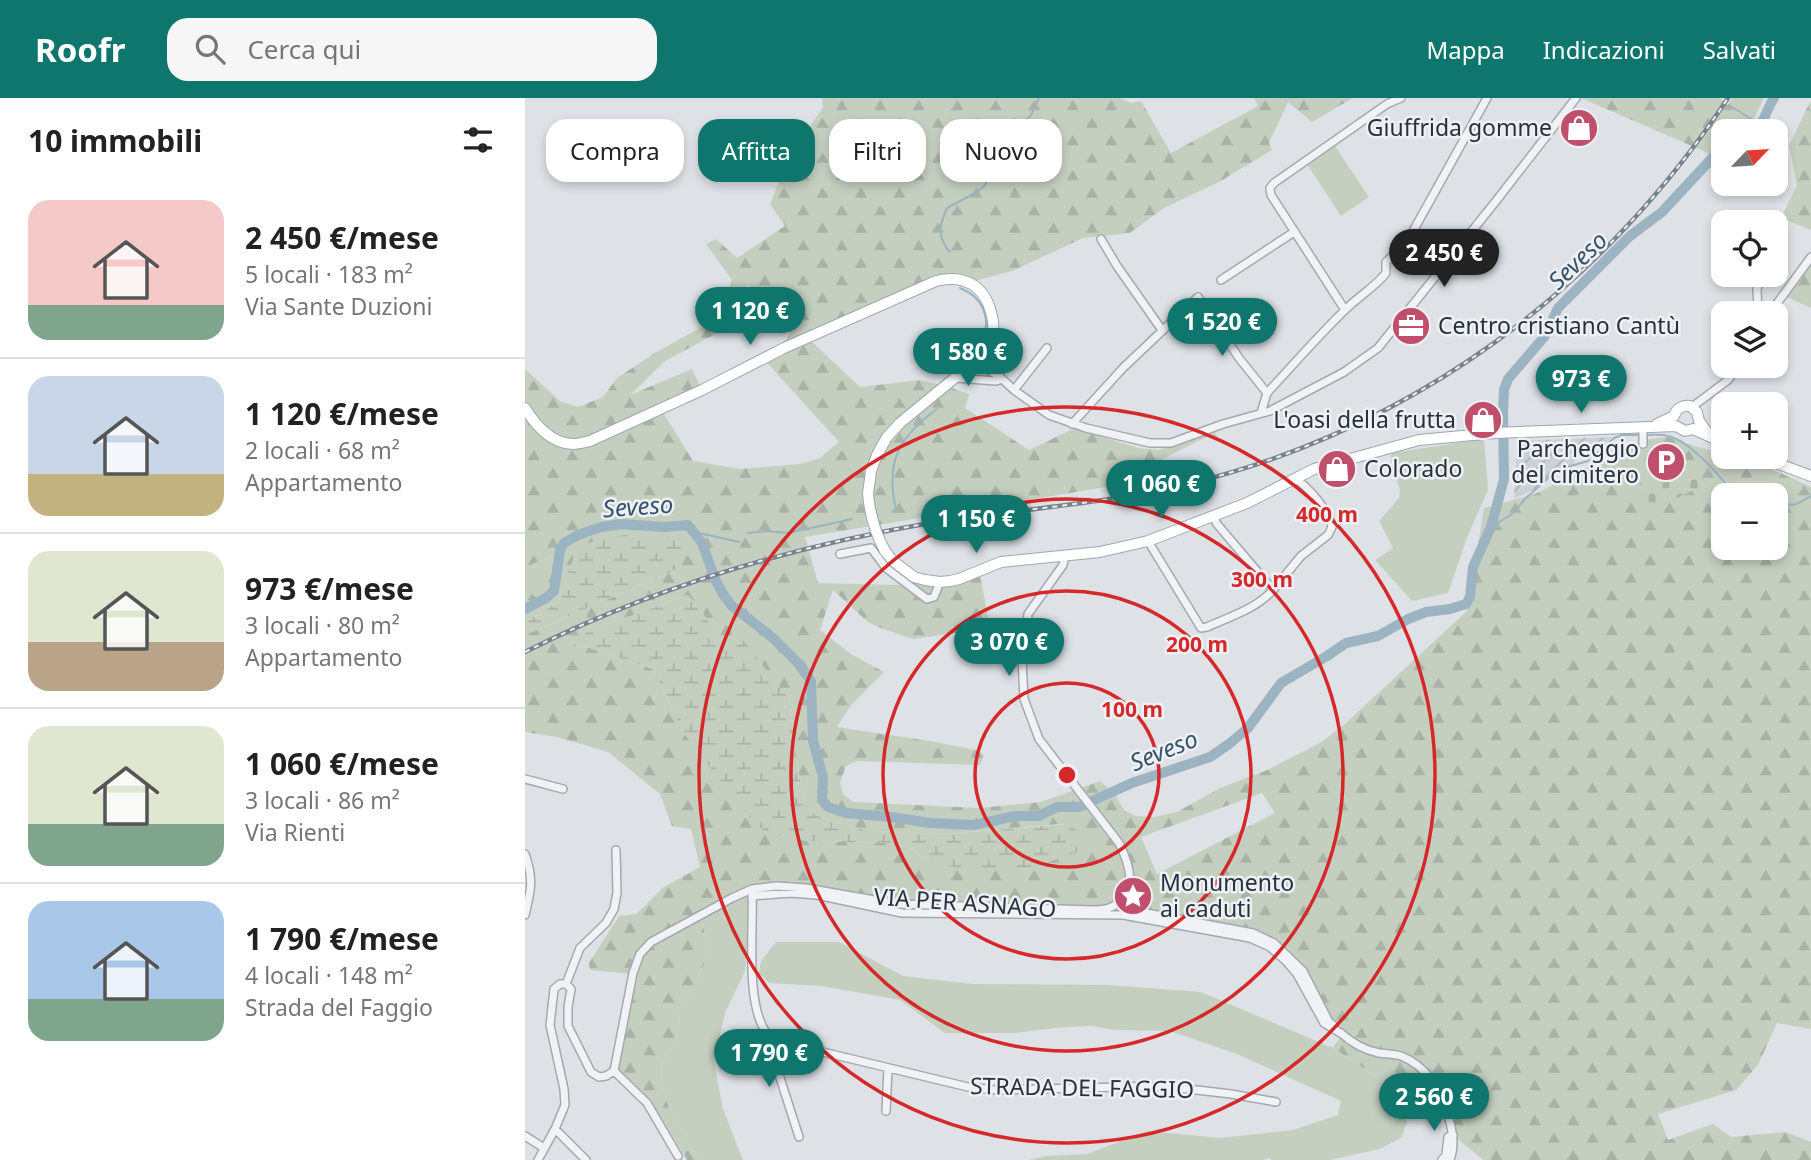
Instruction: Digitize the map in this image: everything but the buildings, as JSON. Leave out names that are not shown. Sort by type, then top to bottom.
[{"type":"main road","points":[[525,408],[539,428],[553,438],[571,444],[590,441],[784,348],[936,281],[953,278],[970,282],[983,293],[993,319],[993,334],[984,353],[887,437],[871,471],[868,494],[873,527],[893,561],[914,577],[940,582],[959,579],[1001,562],[1100,552],[1148,541],[1247,503],[1314,469],[1419,440],[1495,433],[1645,433],[1675,421],[1680,407],[1685,406],[1711,438]]},
{"type":"main road","points":[[1675,421],[1685,431],[1695,418]]},
{"type":"main road","points":[[1788,467],[1811,476]]},
{"type":"street","points":[[1345,310],[1269,191],[1271,185],[1387,104],[1401,98]]},
{"type":"street","points":[[1261,414],[1267,393],[1345,310],[1387,273],[1385,262],[1407,242],[1487,98]]},
{"type":"street","points":[[974,362],[1049,415],[1072,424],[1160,444],[1171,443],[1270,411],[1344,372],[1378,348],[1575,99]]},
{"type":"street","points":[[1221,281],[1294,232]]},
{"type":"street","points":[[1101,239],[1162,330]]},
{"type":"street","points":[[1779,301],[1811,257]]},
{"type":"street","points":[[1072,424],[1123,368],[1198,297],[1239,358],[1267,393]]},
{"type":"street","points":[[1014,390],[1047,348]]},
{"type":"street","points":[[984,353],[1000,378]]},
{"type":"street","points":[[956,378],[996,381],[1000,378]]},
{"type":"street","points":[[1695,418],[1704,397],[1729,378]]},
{"type":"street","points":[[1148,541],[1201,628],[1207,627],[1266,598],[1301,556],[1328,535],[1332,527],[1329,516],[1309,490],[1294,478]]},
{"type":"street","points":[[1213,516],[1273,590]]},
{"type":"street","points":[[840,554],[870,548],[885,568],[927,599],[934,597],[940,582]]},
{"type":"street","points":[[1065,555],[1063,565],[1028,614],[1022,660],[1024,699],[1039,739],[1119,843],[1128,862],[1131,877],[1128,891],[1120,900],[1125,909],[1253,933],[1274,943],[1303,971],[1329,1022],[1342,1034],[1355,1045],[1400,1056],[1418,1065],[1431,1078],[1441,1097],[1453,1135],[1450,1160]]},
{"type":"street","points":[[525,779],[563,789]]},
{"type":"street","points":[[616,850],[617,893],[614,909],[606,923],[580,948],[568,987],[568,1026],[591,1072],[599,1077],[614,1071],[647,1103],[678,1156]]},
{"type":"street","points":[[525,854],[531,871],[531,892],[525,915]]},
{"type":"street","name":"VIA PER ASNAGO","points":[[614,1071],[633,973],[640,954],[652,942],[732,898],[776,886],[806,887],[897,904],[1091,911],[1109,908],[1120,900]]},
{"type":"street","points":[[799,1137],[755,1007],[752,893],[817,895],[902,913],[1123,915],[1250,938],[1270,947],[1286,961],[1297,974],[1324,1023],[1342,1034]]},
{"type":"street","points":[[538,1160],[565,1105],[550,1025],[554,989],[560,984],[568,987]]},
{"type":"street","name":"STRADA DEL FAGGIO","points":[[766,1033],[777,1041],[968,1087],[995,1090],[1162,1086],[1276,1102]]},
{"type":"street","points":[[886,1111],[888,1068]]},
{"type":"street","points":[[555,1129],[586,1160]]},
{"type":"street","points":[[1442,1160],[1446,1155],[1448,1137],[1453,1135]]},
{"type":"street","points":[[525,1136],[544,1148]]},
{"type":"shaded area","points":[[1612,437],[1593,449],[1578,453],[1573,464],[1555,470],[1535,489],[1514,499],[1517,441]]},
{"type":"green space","points":[[822,98],[1121,98],[1131,103],[1141,101],[1171,153],[1258,106],[1254,98],[1353,98],[1312,122],[1288,102],[1269,143],[1272,150],[1219,182],[1164,208],[1130,233],[1083,238],[1012,271],[970,282],[953,278],[808,338],[860,387],[920,380],[969,394],[965,408],[1029,450],[1075,428],[1138,448],[1159,450],[1211,431],[1214,431],[1219,439],[1212,434],[1153,464],[1154,479],[805,537],[818,583],[897,585],[980,574],[990,628],[913,639],[868,622],[833,590],[820,630],[851,654],[884,672],[851,705],[837,727],[936,742],[980,751],[984,756],[980,765],[857,761],[846,766],[840,783],[843,794],[853,802],[979,808],[1041,802],[1100,781],[1114,793],[1124,810],[1136,816],[1154,817],[1177,812],[1220,788],[1265,771],[1320,743],[1346,723],[1467,611],[1484,508],[1535,494],[1642,440],[1668,437],[1711,450],[1711,469],[1769,469],[1811,487],[1811,1029],[1777,1023],[1758,1065],[1736,1090],[1658,1114],[1668,1140],[1713,1124],[1731,1137],[1786,1132],[1811,1142],[1811,1160],[1483,1160],[1453,1135],[1440,1098],[1432,1111],[1397,1096],[1380,1079],[1333,1048],[1342,1034],[1329,1022],[1274,943],[1125,909],[897,904],[806,888],[752,889],[702,914],[706,949],[704,965],[679,1012],[677,1039],[662,1064],[661,1081],[669,1108],[698,1160],[687,1160],[661,1117],[614,1071],[633,974],[590,970],[589,963],[619,916],[636,914],[664,887],[700,867],[691,829],[672,826],[660,794],[608,752],[557,737],[525,732],[525,635],[682,567],[578,547],[559,601],[525,623],[525,594],[530,593],[538,598],[547,592],[553,556],[525,567],[525,369],[560,401],[578,407],[603,397],[617,378],[658,351],[722,316],[732,280],[706,244],[716,239],[737,258],[785,226],[770,204],[779,182],[815,182],[815,119],[823,107]],"holes":[[[747,285],[804,311],[784,343],[760,355],[839,442],[820,458],[800,464],[740,469],[693,461],[661,409],[702,390],[692,369],[630,395],[665,361],[723,330]],[[688,595],[724,641],[789,699],[801,788],[806,806],[815,815],[864,830],[933,835],[1067,824],[1083,835],[926,861],[915,850],[894,843],[806,841],[685,735],[653,669],[590,648],[573,646],[587,632]],[[1262,793],[1275,813],[1157,874],[1141,837]]]},
{"type":"green space","points":[[1581,98],[1720,98],[1728,105],[1732,98],[1764,98],[1754,119],[1711,119],[1711,154]]},
{"type":"green space","points":[[1811,100],[1811,230],[1788,221],[1788,210],[1785,210],[1797,185],[1789,146]]},
{"type":"green space","points":[[1335,146],[1369,197],[1341,216],[1307,164]]},
{"type":"green space","points":[[1811,257],[1811,308],[1784,296]]},
{"type":"green space","points":[[1484,439],[1488,490],[1468,535],[1448,593],[1412,601],[1375,560],[1393,548],[1379,521],[1399,498],[1400,489],[1392,469],[1391,453]]},
{"type":"green space","points":[[1691,460],[1703,486],[1652,509],[1640,483]]},
{"type":"green space","points":[[635,534],[683,541],[682,567],[525,635],[525,623],[559,601],[577,547],[603,538]]},
{"type":"green space","points":[[553,556],[548,592],[538,598],[530,593],[525,594],[525,567]]},
{"type":"green space","points":[[688,595],[724,641],[736,634],[741,638],[789,699],[801,788],[806,806],[815,815],[864,830],[933,835],[1068,824],[1083,835],[1083,846],[1076,853],[1027,869],[969,870],[926,861],[915,850],[894,843],[806,841],[766,833],[748,816],[685,735],[653,669],[590,648],[572,646],[587,632]]},
{"type":"green space","points":[[752,889],[745,971],[725,1013],[714,1062],[723,1109],[743,1160],[698,1160],[669,1108],[661,1081],[662,1064],[677,1039],[679,1012],[704,965],[706,949],[702,914]]},
{"type":"green space","points":[[776,942],[839,942],[903,976],[972,984],[1108,985],[1201,992],[1333,1048],[1380,1079],[1397,1096],[1407,1122],[1402,1137],[1380,1149],[1330,1160],[1028,1160],[1046,1156],[1087,1154],[1148,1131],[1220,1138],[1293,1130],[1338,1115],[1341,1101],[1237,1054],[1170,1031],[1115,1030],[1091,1026],[1015,1033],[945,1033],[900,1000],[821,986],[769,983],[759,973],[761,961]]},
{"type":"waterway","points":[[950,252],[941,236],[942,220],[947,208],[985,185],[1002,143],[1031,115],[1039,98]]},
{"type":"waterway","name":"Seveso","points":[[1764,119],[1774,98]]},
{"type":"waterway","points":[[1729,105],[1751,119]]},
{"type":"waterway","name":"Seveso","points":[[525,609],[554,591],[560,550],[564,543],[578,535],[621,524],[664,527],[688,525],[702,543],[716,581],[732,606],[772,637],[798,663],[811,681],[813,741],[823,777],[822,800],[828,807],[846,813],[930,823],[974,825],[1015,816],[1039,816],[1057,807],[1079,807],[1132,783],[1210,757],[1248,728],[1281,683],[1346,643],[1378,636],[1426,612],[1466,604],[1470,597],[1473,567],[1491,527],[1504,479],[1503,412],[1504,390],[1508,379],[1545,336],[1558,308],[1630,236],[1662,212],[1711,159]]},
{"type":"waterway","points":[[960,288],[976,299],[985,314],[985,332],[976,350]]},
{"type":"waterway","points":[[950,373],[967,357]]},
{"type":"waterway","points":[[892,512],[896,509],[892,477],[898,452],[913,430],[937,409]]},
{"type":"waterway","points":[[1491,527],[1512,514],[1555,472],[1588,461],[1614,438],[1640,435]]},
{"type":"waterway","points":[[1645,435],[1677,439],[1705,461],[1725,483]]},
{"type":"waterway","points":[[1788,504],[1794,505],[1811,496]]},
{"type":"waterway","points":[[748,533],[788,533],[852,519]]},
{"type":"waterway","points":[[694,533],[739,542]]},
{"type":"railway","points":[[525,652],[624,607],[726,571],[778,556],[936,522],[1094,501],[1188,484],[1271,459],[1349,427],[1424,388],[1495,342],[1561,290],[1622,232],[1678,167],[1728,98]]},
{"type":"place","name":"Giuffrida gomme","points":[[1579,128]]},
{"type":"place","name":"Centro cristiano Cantù","points":[[1411,326]]},
{"type":"place","name":"L'oasi della frutta","points":[[1483,420]]},
{"type":"place","name":"Parcheggio del cimitero","points":[[1666,462]]},
{"type":"place","name":"Colorado","points":[[1337,469]]},
{"type":"place","name":"Monumento ai caduti","points":[[1133,896]]}]
